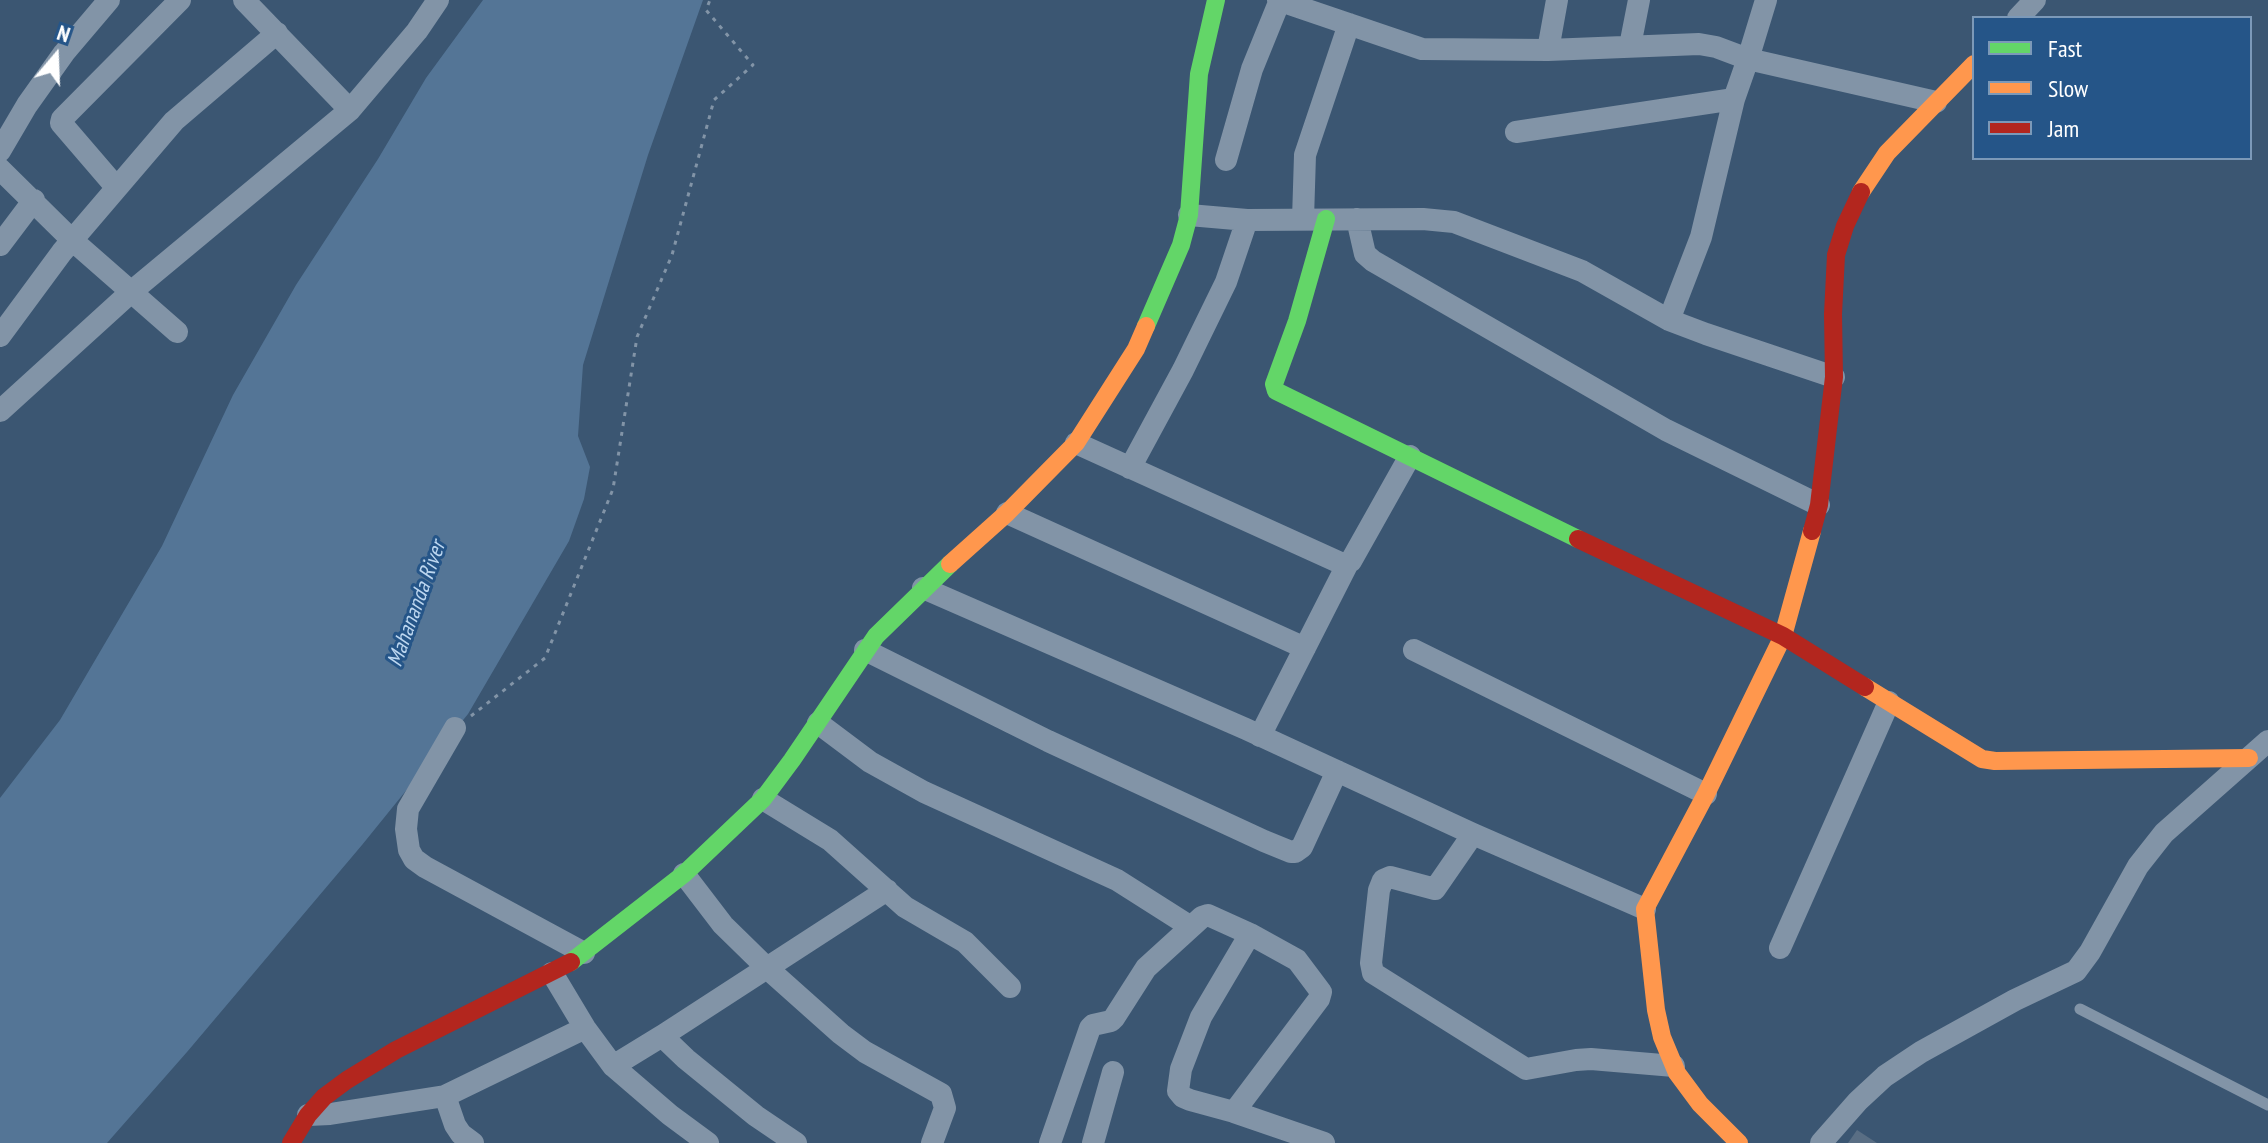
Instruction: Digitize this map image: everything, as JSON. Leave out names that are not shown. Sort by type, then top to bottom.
[{"type":"street","points":[[0,151],[27,105],[64,53],[109,0]]},
{"type":"street","points":[[116,187],[61,123],[62,119],[180,0]]},
{"type":"street","points":[[244,0],[350,110]]},
{"type":"street","points":[[0,411],[131,292],[350,110],[417,31],[438,0]]},
{"type":"street","points":[[291,1143],[308,1115],[335,1089],[396,1050],[552,973],[584,953],[684,874],[763,799],[876,636],[923,588],[1007,513],[1076,443],[1136,349],[1181,245],[1189,215],[1199,74],[1216,0]]},
{"type":"street","points":[[1226,160],[1252,69],[1279,0],[1422,49],[1548,50],[1707,45],[1748,59],[1936,102]]},
{"type":"street","points":[[1548,50],[1557,0]]},
{"type":"street","points":[[1630,46],[1639,0]]},
{"type":"street","points":[[1669,320],[1701,237],[1734,99],[1766,0]]},
{"type":"street","points":[[2020,16],[2035,0]]},
{"type":"street","points":[[1303,219],[1305,155],[1349,24]]},
{"type":"street","points":[[0,336],[72,240],[174,121],[277,33]]},
{"type":"street","points":[[1739,1143],[1700,1104],[1677,1073],[1662,1037],[1645,909],[1706,794],[1783,636],[1819,505],[1834,377],[1836,255],[1845,226],[1861,192],[1887,153],[1972,66]]},
{"type":"street","points":[[1516,132],[1734,99]]},
{"type":"street","points":[[0,169],[72,240],[177,332]]},
{"type":"street","points":[[0,245],[34,200]]},
{"type":"street","points":[[1189,215],[1247,220],[1454,222],[1582,271],[1669,320],[1834,377]]},
{"type":"street","points":[[1326,219],[1297,321],[1274,384],[1275,390],[1506,505],[1783,636],[1975,756],[1989,761],[2249,758]]},
{"type":"street","points":[[1357,219],[1365,254],[1373,261],[1666,430],[1819,505]]},
{"type":"street","points":[[1130,468],[1226,282],[1247,220]]},
{"type":"street","points":[[1076,443],[1340,563],[1348,563]]},
{"type":"street","points":[[1260,736],[1348,563],[1410,456]]},
{"type":"street","points":[[1007,513],[1305,648]]},
{"type":"street","points":[[923,588],[1645,909]]},
{"type":"street","points":[[865,650],[1063,748],[1291,852],[1302,847],[1337,771]]},
{"type":"street","points":[[1414,650],[1706,794]]},
{"type":"street","points":[[1780,948],[1889,702]]},
{"type":"street","points":[[818,723],[870,762],[924,792],[1117,880],[1191,927]]},
{"type":"street","points":[[455,728],[408,809],[406,829],[409,850],[414,859],[584,953]]},
{"type":"street","points":[[1821,1143],[1885,1076],[2015,1000],[2076,971],[2138,866],[2164,833],[2268,741]]},
{"type":"street","points":[[763,799],[830,840],[924,919],[965,942],[1010,987]]},
{"type":"street","points":[[1473,834],[1435,889],[1390,877],[1383,880],[1379,890],[1371,963],[1373,973],[1526,1069],[1591,1059],[1674,1066]]},
{"type":"street","points":[[684,874],[723,925],[841,1034],[865,1052],[941,1094],[945,1108],[932,1143]]},
{"type":"street","points":[[613,1066],[887,890]]},
{"type":"street","points":[[1050,1143],[1090,1028],[1114,1018],[1146,968],[1208,915],[1297,960],[1321,992],[1319,999],[1234,1112]]},
{"type":"street","points":[[1250,934],[1201,1017],[1181,1069],[1178,1091],[1183,1097],[1324,1143]]},
{"type":"street","points":[[552,973],[585,1028],[613,1066],[708,1143]]},
{"type":"street","points":[[308,1115],[445,1096],[585,1028]]},
{"type":"street","points":[[662,1036],[756,1116],[796,1143]]},
{"type":"street","points":[[1093,1143],[1113,1072]]},
{"type":"street","points":[[445,1096],[455,1125],[473,1143]]},
{"type":"lane","points":[[2080,1009],[2268,1105]]},
{"type":"path","points":[[455,728],[545,658],[613,489],[637,337],[672,255],[714,100],[753,65],[706,10],[710,0]]},
{"type":"water","name":"Mahananda River","points":[[483,0],[703,0],[648,155],[583,365],[578,436],[590,467],[584,499],[569,541],[468,714],[362,845],[107,1143],[0,1143],[0,798],[60,720],[162,546],[233,395],[296,285],[378,159],[426,78]]},
{"type":"building","points":[[1857,1130],[1877,1143],[1848,1143]]},
{"type":"traffic: fast","points":[[1146,326],[1181,245],[1189,215],[1199,74],[1216,0]]},
{"type":"traffic: fast","points":[[1326,219],[1297,321],[1274,384],[1276,391],[1578,539]]},
{"type":"traffic: fast","points":[[571,962],[684,874],[763,799],[876,636],[950,564]]},
{"type":"traffic: slow","points":[[1861,192],[1887,153],[1972,66]]},
{"type":"traffic: slow","points":[[950,564],[1007,513],[1076,443],[1136,349],[1146,326]]},
{"type":"traffic: slow","points":[[1739,1143],[1700,1104],[1677,1073],[1662,1037],[1645,909],[1706,794],[1783,636],[1812,531]]},
{"type":"traffic: slow","points":[[1865,687],[1982,759],[2249,758]]},
{"type":"traffic: jam","points":[[1812,531],[1819,505],[1834,377],[1836,255],[1861,192]]},
{"type":"traffic: jam","points":[[1578,539],[1783,636],[1865,687]]},
{"type":"traffic: jam","points":[[291,1143],[308,1115],[324,1097],[347,1080],[396,1050],[571,962]]}]
